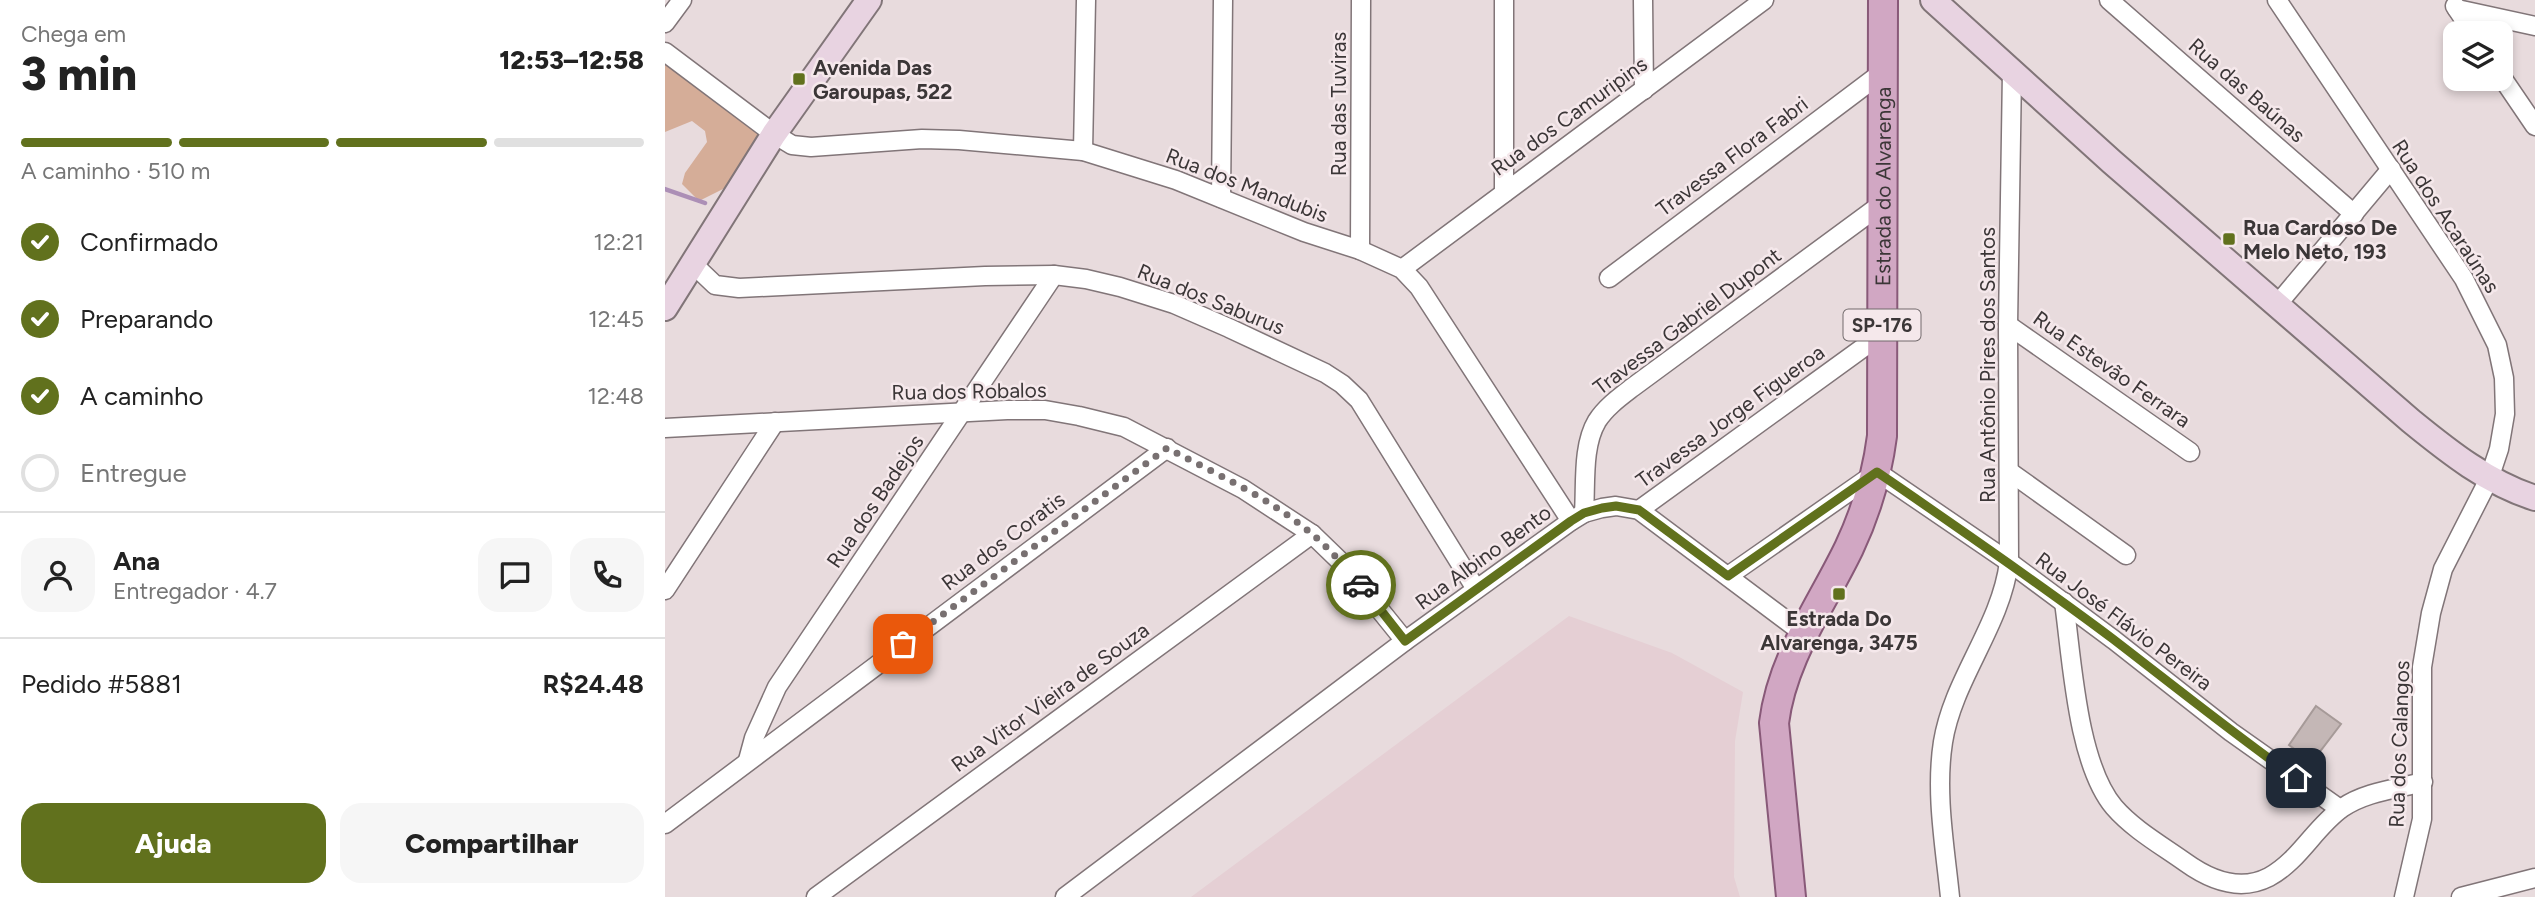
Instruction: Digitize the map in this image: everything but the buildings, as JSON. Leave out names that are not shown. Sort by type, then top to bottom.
[{"type":"main road","points":[[665,308],[774,134],[869,0]]},
{"type":"main road","name":"Estrada do Alvarenga","points":[[1791,897],[1774,723],[1777,697],[1787,666],[1803,633],[1849,549],[1877,472],[1882,436],[1883,0]]},
{"type":"main road","points":[[1933,0],[2276,306],[2445,449],[2489,479],[2535,498]]},
{"type":"street","points":[[665,23],[682,0]]},
{"type":"street","points":[[1083,151],[1086,0]]},
{"type":"street","points":[[1221,198],[1223,0]]},
{"type":"street","name":"Rua das Tuviras","points":[[1360,250],[1361,0]]},
{"type":"street","points":[[1504,0],[1504,193]]},
{"type":"street","points":[[1643,0],[1644,90]]},
{"type":"street","name":"Rua dos Camuripins","points":[[1402,269],[1764,0]]},
{"type":"street","name":"Rua das Baúnas","points":[[2109,0],[2354,214]]},
{"type":"street","name":"Rua dos Acaraúnas","points":[[2277,0],[2464,279],[2497,345],[2504,378],[2505,414],[2499,449],[2489,479]]},
{"type":"street","points":[[2454,5],[2535,26]]},
{"type":"street","points":[[2454,5],[2465,21]]},
{"type":"street","name":"Rua dos Mandubis","points":[[665,52],[792,145],[811,147],[959,139],[1083,151],[1176,180],[1304,232],[1360,250],[1402,269],[1419,287],[1578,517]]},
{"type":"street","name":"Travessa Flora Fabri","points":[[1609,278],[1884,71]]},
{"type":"street","name":"Rua Antônio Pires dos Santos","points":[[1950,897],[1940,777],[1943,741],[1952,711],[2002,594],[2009,562],[2008,325],[2012,72]]},
{"type":"street","points":[[2511,91],[2535,127]]},
{"type":"street","points":[[2276,306],[2391,169]]},
{"type":"street","name":"Travessa Gabriel Dupont","points":[[1578,517],[1590,438],[1598,419],[1608,407],[1882,203]]},
{"type":"street","name":"Rua dos Saburus","points":[[693,264],[715,285],[739,288],[1054,275],[1120,287],[1174,304],[1295,358],[1342,384],[1359,400],[1476,589]]},
{"type":"street","name":"Rua dos Badejos","points":[[748,760],[764,712],[777,687],[1054,275]]},
{"type":"street","name":"Rua Estevão Ferrara","points":[[2008,325],[2190,452]]},
{"type":"street","name":"Travessa Jorge Figueroa","points":[[1639,510],[1882,334]]},
{"type":"street","name":"Rua dos Robalos","points":[[665,428],[964,411],[1045,410],[1124,427],[1243,489],[1312,534],[1342,563],[1405,641]]},
{"type":"street","points":[[665,590],[775,422]]},
{"type":"street","name":"Rua dos Coratis","points":[[665,824],[1167,448]]},
{"type":"street","points":[[1728,576],[1877,472]]},
{"type":"street","name":"Rua José Flávio Pereira","points":[[1877,472],[2064,602],[2231,732],[2340,809]]},
{"type":"street","points":[[2010,472],[2126,555]]},
{"type":"street","name":"Rua dos Calangos","points":[[2404,897],[2422,819],[2422,667],[2431,613],[2443,569],[2489,479]]},
{"type":"street","name":"Rua Albino Bento","points":[[1065,897],[1405,641],[1578,517],[1616,506],[1639,510]]},
{"type":"street","points":[[1639,510],[1803,633]]},
{"type":"street","name":"Rua Vitor Vieira de Souza","points":[[815,897],[1312,534]]},
{"type":"street","points":[[2064,602],[2078,706],[2091,761],[2101,786],[2112,804],[2126,819],[2195,869],[2237,885],[2269,877],[2284,866],[2340,809],[2352,801],[2423,782]]},
{"type":"street","points":[[2461,897],[2535,878]]},
{"type":"shaded area","points":[[665,59],[757,126],[760,138],[733,184],[699,201],[682,184],[685,173],[707,142],[705,131],[692,121],[665,132]]},
{"type":"shaded area","points":[[1569,616],[1672,653],[1743,692],[1735,741],[1734,877],[1740,897],[1191,897]]},
{"type":"waterway","points":[[665,189],[705,203]]},
{"type":"way so far","points":[[903,644],[1167,448],[1289,517],[1312,534],[1361,585]]},
{"type":"place","name":"Avenida Das Garoupas, 522","points":[[799,79]]},
{"type":"place","name":"Rua Cardoso De Melo Neto, 193","points":[[2229,239]]},
{"type":"place","name":"Estrada Do Alvarenga, 3475","points":[[1839,594]]},
{"type":"route","points":[[1361,585],[1405,641],[1584,513],[1616,506],[1639,510],[1728,576],[1877,472],[2009,562],[2231,732],[2296,778]]}]
